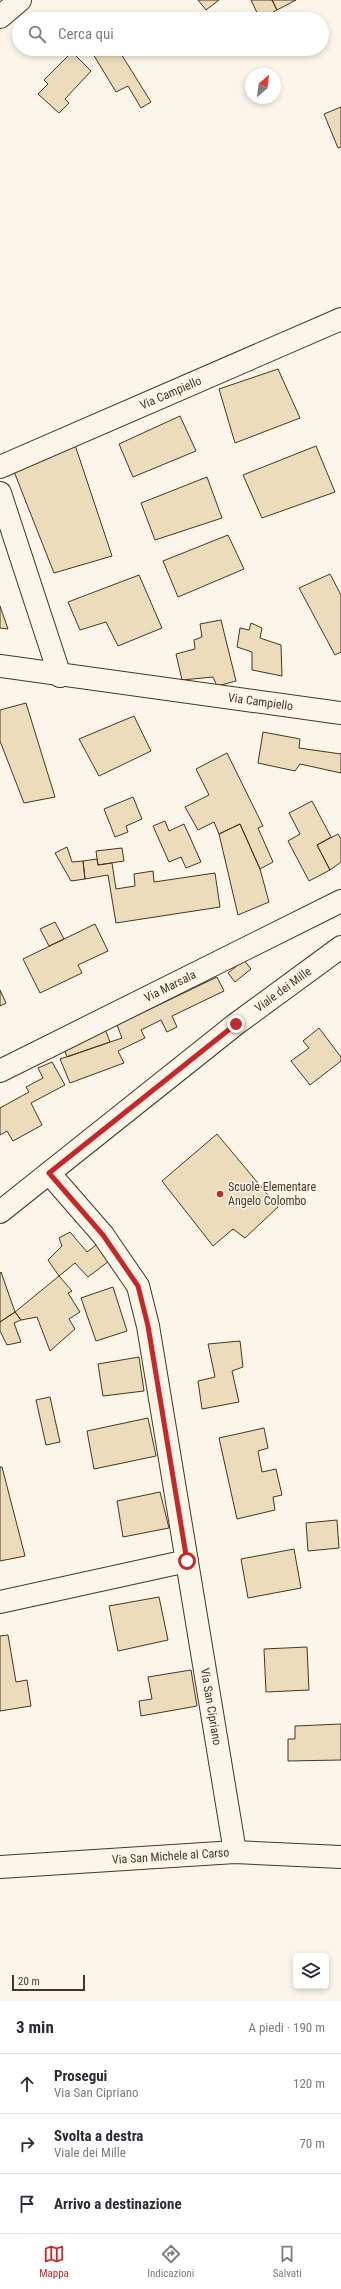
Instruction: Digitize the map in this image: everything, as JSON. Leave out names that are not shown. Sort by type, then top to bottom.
[{"type":"street","points":[[0,17],[20,0]]},
{"type":"street","name":"Via Campiello","points":[[0,467],[341,319]]},
{"type":"street","points":[[0,493],[60,676]]},
{"type":"street","name":"Via Campiello","points":[[0,666],[60,676],[341,713]]},
{"type":"street","name":"Via Marsala","points":[[0,1072],[341,901]]},
{"type":"street","name":"Viale dei Mille","points":[[0,1212],[236,1024],[341,947]]},
{"type":"street","name":"Via San Cipriano","points":[[49,1173],[103,1235],[138,1286],[148,1326],[235,1852]]},
{"type":"street","points":[[0,1602],[187,1561]]},
{"type":"street","name":"Via San Michele al Carso","points":[[0,1867],[235,1852],[341,1857]]},
{"type":"building","points":[[198,0],[219,0],[206,10]]},
{"type":"building","points":[[251,0],[272,0],[277,10],[273,12],[257,12]]},
{"type":"building","points":[[272,0],[296,0],[277,10]]},
{"type":"building","points":[[68,56],[76,56],[91,71],[65,99],[69,103],[59,113],[38,94],[48,84],[44,80]]},
{"type":"building","points":[[94,56],[122,56],[151,102],[141,108],[128,86],[116,92]]},
{"type":"building","points":[[341,107],[341,147],[338,148],[324,114]]},
{"type":"building","points":[[278,369],[300,418],[235,443],[219,389]]},
{"type":"building","points":[[180,416],[196,451],[133,477],[119,444]]},
{"type":"building","points":[[75,445],[112,556],[54,573],[13,469]]},
{"type":"building","points":[[316,446],[335,492],[262,518],[243,475]]},
{"type":"building","points":[[207,477],[222,518],[155,540],[141,503]]},
{"type":"building","points":[[228,535],[244,569],[178,597],[163,561]]},
{"type":"building","points":[[330,574],[341,595],[341,652],[335,655],[299,588]]},
{"type":"building","points":[[139,575],[162,628],[118,646],[106,622],[80,630],[68,602]]},
{"type":"building","points":[[0,606],[8,629],[0,628]]},
{"type":"building","points":[[221,620],[236,681],[217,686],[213,677],[182,680],[176,654],[195,649],[194,640],[202,637],[200,624]]},
{"type":"building","points":[[251,623],[262,628],[260,638],[281,645],[282,676],[252,670],[252,652],[237,647],[240,628],[249,630]]},
{"type":"building","points":[[26,703],[55,797],[24,803],[0,741],[0,710]]},
{"type":"building","points":[[134,716],[151,751],[99,776],[79,739]]},
{"type":"building","points":[[263,732],[300,739],[299,748],[341,754],[341,773],[300,764],[295,771],[258,763]]},
{"type":"building","points":[[227,753],[263,826],[258,828],[273,862],[260,869],[240,824],[219,834],[214,822],[198,830],[185,807],[209,795],[196,769]]},
{"type":"building","points":[[133,797],[142,819],[126,826],[128,832],[115,837],[104,809]]},
{"type":"building","points":[[312,801],[331,837],[317,845],[330,870],[309,881],[288,841],[300,834],[289,813]]},
{"type":"building","points":[[165,821],[169,831],[184,824],[201,862],[186,868],[181,857],[169,862],[153,826]]},
{"type":"building","points":[[240,824],[260,869],[269,902],[238,915],[219,834]]},
{"type":"building","points":[[338,834],[341,839],[341,862],[330,870],[317,845]]},
{"type":"building","points":[[67,847],[72,862],[83,861],[85,879],[71,881],[55,853]]},
{"type":"building","points":[[122,848],[124,861],[98,865],[96,851]]},
{"type":"building","points":[[97,859],[98,865],[112,863],[116,889],[135,886],[134,874],[153,871],[154,882],[215,873],[220,907],[116,923],[108,875],[85,879],[83,861]]},
{"type":"building","points":[[55,922],[64,939],[49,946],[40,929]]},
{"type":"building","points":[[95,924],[108,951],[78,965],[82,973],[40,993],[23,959]]},
{"type":"building","points":[[244,960],[251,969],[235,982],[228,973]]},
{"type":"building","points":[[217,977],[224,991],[172,1016],[177,1027],[167,1032],[161,1020],[141,1030],[145,1038],[118,1051],[124,1063],[70,1083],[60,1059],[122,1038],[117,1025]]},
{"type":"building","points":[[0,990],[6,1003],[0,1006]]},
{"type":"building","points":[[319,1028],[341,1057],[341,1061],[310,1085],[291,1061],[309,1048],[303,1041]]},
{"type":"building","points":[[105,1029],[110,1042],[67,1057],[63,1045]]},
{"type":"building","points":[[52,1062],[65,1085],[31,1103],[42,1125],[13,1141],[7,1131],[0,1135],[0,1108],[29,1092],[26,1087],[43,1078],[38,1068]]},
{"type":"building","name":"Scuole Elementare Angelo Colombo","points":[[217,1134],[278,1207],[245,1238],[233,1229],[213,1246],[162,1181]]},
{"type":"building","points":[[70,1232],[87,1252],[100,1242],[113,1258],[88,1277],[75,1263],[59,1276],[48,1260],[62,1246],[59,1238]]},
{"type":"building","points":[[1,1272],[15,1312],[0,1322],[0,1273]]},
{"type":"building","points":[[59,1276],[72,1291],[68,1293],[80,1312],[69,1319],[75,1329],[50,1351],[37,1317],[21,1320],[15,1312]]},
{"type":"building","points":[[113,1287],[127,1331],[96,1341],[81,1298]]},
{"type":"building","points":[[15,1312],[21,1320],[14,1323],[21,1342],[7,1345],[0,1331],[0,1322]]},
{"type":"building","points":[[240,1341],[243,1367],[232,1371],[239,1402],[202,1409],[198,1381],[215,1377],[208,1344]]},
{"type":"building","points":[[139,1357],[144,1391],[103,1396],[98,1364]]},
{"type":"building","points":[[50,1397],[60,1442],[46,1445],[36,1400]]},
{"type":"building","points":[[148,1418],[156,1456],[94,1469],[87,1431]]},
{"type":"building","points":[[264,1428],[268,1448],[258,1451],[262,1472],[276,1469],[282,1495],[273,1497],[275,1510],[237,1519],[219,1438]]},
{"type":"building","points":[[0,1467],[2,1467],[25,1556],[0,1561]]},
{"type":"building","points":[[160,1492],[169,1528],[123,1537],[117,1501]]},
{"type":"building","points":[[337,1520],[339,1548],[308,1551],[306,1523]]},
{"type":"building","points":[[294,1549],[301,1588],[248,1598],[241,1559]]},
{"type":"building","points":[[159,1597],[168,1640],[118,1651],[109,1606]]},
{"type":"building","points":[[8,1635],[16,1682],[27,1680],[31,1706],[0,1711],[0,1636]]},
{"type":"building","points":[[307,1647],[309,1690],[266,1692],[264,1649]]},
{"type":"building","points":[[191,1670],[197,1706],[141,1716],[139,1701],[152,1699],[148,1677]]},
{"type":"building","points":[[341,1724],[341,1760],[288,1761],[288,1739],[295,1739],[295,1726]]},
{"type":"place","name":"Scuole Elementare Angelo Colombo","points":[[220,1194]]},
{"type":"route","points":[[187,1561],[148,1326],[138,1286],[103,1235],[49,1173],[236,1024]]}]
